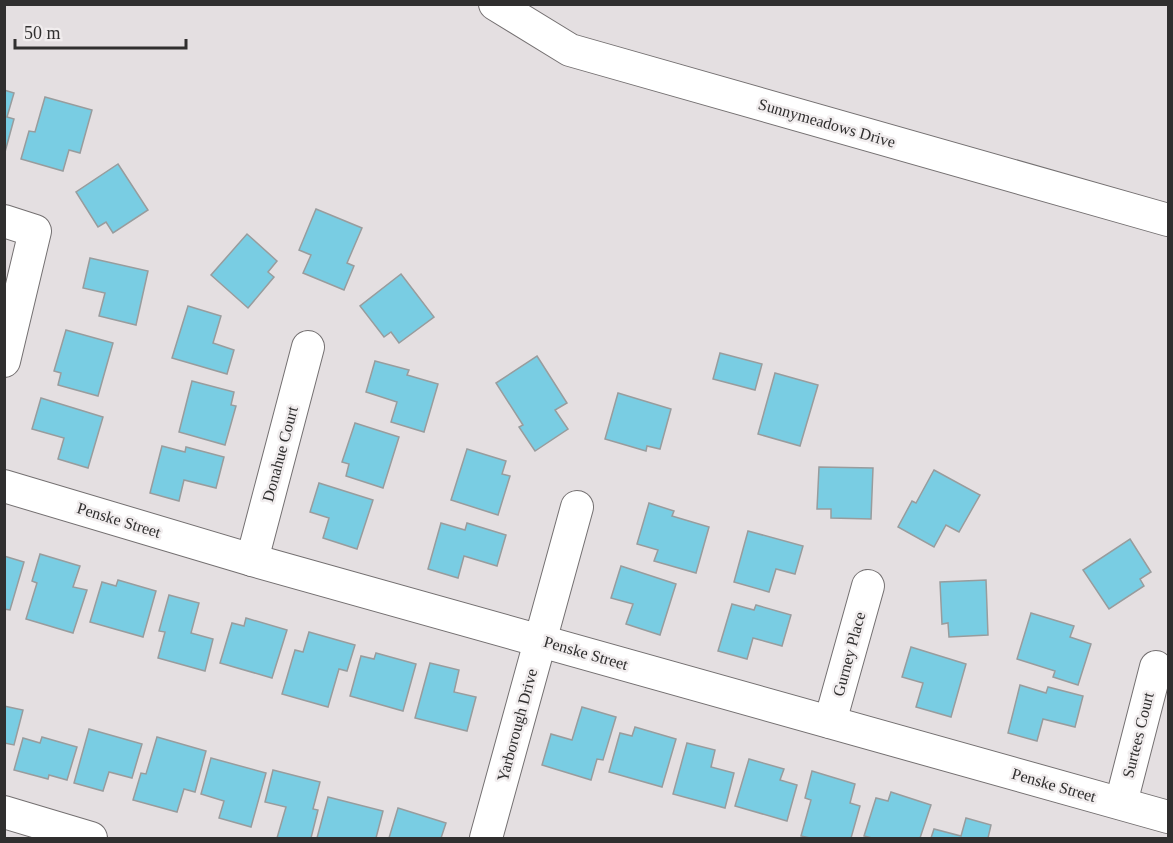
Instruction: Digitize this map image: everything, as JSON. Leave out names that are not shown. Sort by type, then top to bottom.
[{"type":"street","name":"Sunnymeadows Drive","points":[[495,4],[570,50],[1168,220]]},
{"type":"street","points":[[4,221],[35,231],[4,361]]},
{"type":"street","name":"Donahue Court","points":[[252,560],[308,347]]},
{"type":"street","name":"Penske Street","points":[[4,486],[252,560],[1168,817]]},
{"type":"street","name":"Yarborough Drive","points":[[486,838],[577,507]]},
{"type":"street","name":"Gurney Place","points":[[831,722],[868,586]]},
{"type":"street","name":"Surtees Court","points":[[1121,803],[1156,667]]},
{"type":"street","points":[[4,812],[91,838]]},
{"type":"building","points":[[4,90],[14,93],[7,117],[14,119],[5,152]]},
{"type":"building","points":[[45,97],[92,110],[80,153],[69,150],[63,171],[21,159],[29,131],[35,132]]},
{"type":"building","points":[[118,164],[148,210],[113,233],[106,222],[98,227],[76,192]]},
{"type":"building","points":[[316,209],[362,228],[347,263],[354,266],[344,290],[303,273],[311,255],[299,250]]},
{"type":"building","points":[[247,234],[277,261],[268,272],[274,277],[248,308],[211,275]]},
{"type":"building","points":[[90,258],[148,271],[136,325],[99,316],[105,293],[83,288]]},
{"type":"building","points":[[401,274],[434,317],[399,343],[391,332],[384,337],[360,306]]},
{"type":"building","points":[[188,306],[221,316],[213,343],[234,350],[227,374],[172,358]]},
{"type":"building","points":[[66,330],[113,343],[98,396],[58,385],[61,373],[54,371]]},
{"type":"building","points":[[720,353],[762,364],[755,390],[713,379]]},
{"type":"building","points":[[537,356],[567,403],[555,410],[568,429],[535,451],[519,427],[523,425],[496,383]]},
{"type":"building","points":[[375,361],[409,370],[407,375],[438,384],[424,432],[391,422],[397,402],[366,392]]},
{"type":"building","points":[[775,373],[818,385],[800,446],[758,434]]},
{"type":"building","points":[[192,381],[234,392],[231,405],[236,406],[225,445],[179,432]]},
{"type":"building","points":[[618,393],[671,409],[660,449],[647,446],[646,451],[605,439]]},
{"type":"building","points":[[41,398],[103,417],[88,468],[58,459],[64,438],[32,429]]},
{"type":"building","points":[[355,423],[399,437],[383,488],[346,476],[349,464],[342,462]]},
{"type":"building","points":[[162,446],[185,452],[186,447],[224,457],[216,488],[184,480],[179,501],[150,493]]},
{"type":"building","points":[[467,449],[506,461],[502,474],[510,476],[498,515],[451,500]]},
{"type":"building","points":[[819,467],[873,468],[871,519],[831,518],[831,509],[817,509]]},
{"type":"building","points":[[934,470],[980,495],[959,532],[946,525],[934,547],[898,527],[912,501],[916,503]]},
{"type":"building","points":[[319,483],[373,500],[357,549],[323,538],[329,518],[310,512]]},
{"type":"building","points":[[649,503],[674,511],[672,516],[709,527],[696,573],[654,561],[658,550],[637,544]]},
{"type":"building","points":[[441,523],[465,530],[467,523],[506,535],[497,566],[464,556],[458,578],[428,569]]},
{"type":"building","points":[[748,531],[803,546],[795,574],[776,569],[769,592],[734,582]]},
{"type":"building","points":[[1130,539],[1151,572],[1140,579],[1144,586],[1109,609],[1083,570]]},
{"type":"building","points":[[40,554],[80,566],[73,587],[87,590],[73,633],[26,619],[37,583],[32,581]]},
{"type":"building","points":[[4,556],[24,562],[10,610],[4,609]]},
{"type":"building","points":[[621,566],[676,584],[660,635],[626,624],[633,604],[611,598]]},
{"type":"building","points":[[118,580],[156,591],[143,637],[90,622],[102,582],[116,586]]},
{"type":"building","points":[[986,580],[988,635],[949,637],[948,623],[942,624],[940,582]]},
{"type":"building","points":[[169,595],[199,603],[191,633],[213,639],[205,671],[158,658],[165,632],[159,631]]},
{"type":"building","points":[[732,604],[754,610],[756,605],[791,615],[782,646],[753,638],[747,659],[718,651]]},
{"type":"building","points":[[1031,613],[1074,626],[1070,637],[1091,644],[1078,685],[1053,677],[1055,671],[1017,659]]},
{"type":"building","points":[[246,618],[287,630],[272,678],[220,663],[232,623],[244,626]]},
{"type":"building","points":[[309,632],[355,645],[347,671],[339,669],[328,707],[282,694],[295,650],[303,652]]},
{"type":"building","points":[[911,647],[966,664],[951,717],[916,707],[923,683],[902,677]]},
{"type":"building","points":[[376,653],[416,664],[403,711],[350,696],[361,656],[374,659]]},
{"type":"building","points":[[430,663],[459,670],[454,692],[476,697],[467,731],[415,718]]},
{"type":"building","points":[[1020,685],[1046,693],[1048,687],[1083,696],[1075,727],[1043,719],[1037,741],[1008,733]]},
{"type":"building","points":[[4,706],[23,710],[14,745],[4,743]]},
{"type":"building","points":[[582,707],[616,717],[603,760],[597,759],[591,780],[542,765],[551,734],[572,740]]},
{"type":"building","points":[[635,727],[676,739],[662,787],[609,772],[620,733],[632,736]]},
{"type":"building","points":[[89,729],[142,744],[132,778],[109,772],[103,791],[74,783]]},
{"type":"building","points":[[42,737],[77,747],[67,780],[49,775],[48,779],[14,770],[23,738],[40,743]]},
{"type":"building","points":[[157,737],[206,751],[195,792],[184,789],[177,812],[133,800],[141,773],[146,774]]},
{"type":"building","points":[[687,743],[715,750],[711,767],[734,773],[725,808],[673,794]]},
{"type":"building","points":[[211,758],[266,773],[251,827],[219,818],[224,801],[201,794]]},
{"type":"building","points":[[749,759],[784,769],[780,780],[797,785],[787,821],[735,806]]},
{"type":"building","points":[[273,770],[320,782],[313,809],[318,810],[311,838],[277,838],[286,807],[265,802]]},
{"type":"building","points":[[812,771],[855,784],[850,803],[860,806],[851,838],[801,836],[811,800],[805,798]]},
{"type":"building","points":[[891,792],[931,805],[920,838],[864,836],[876,798],[888,801]]},
{"type":"building","points":[[328,797],[383,811],[376,838],[317,838]]},
{"type":"building","points":[[398,808],[446,823],[441,838],[389,838]]},
{"type":"building","points":[[966,818],[991,825],[988,838],[931,838],[934,829],[961,836]]}]
